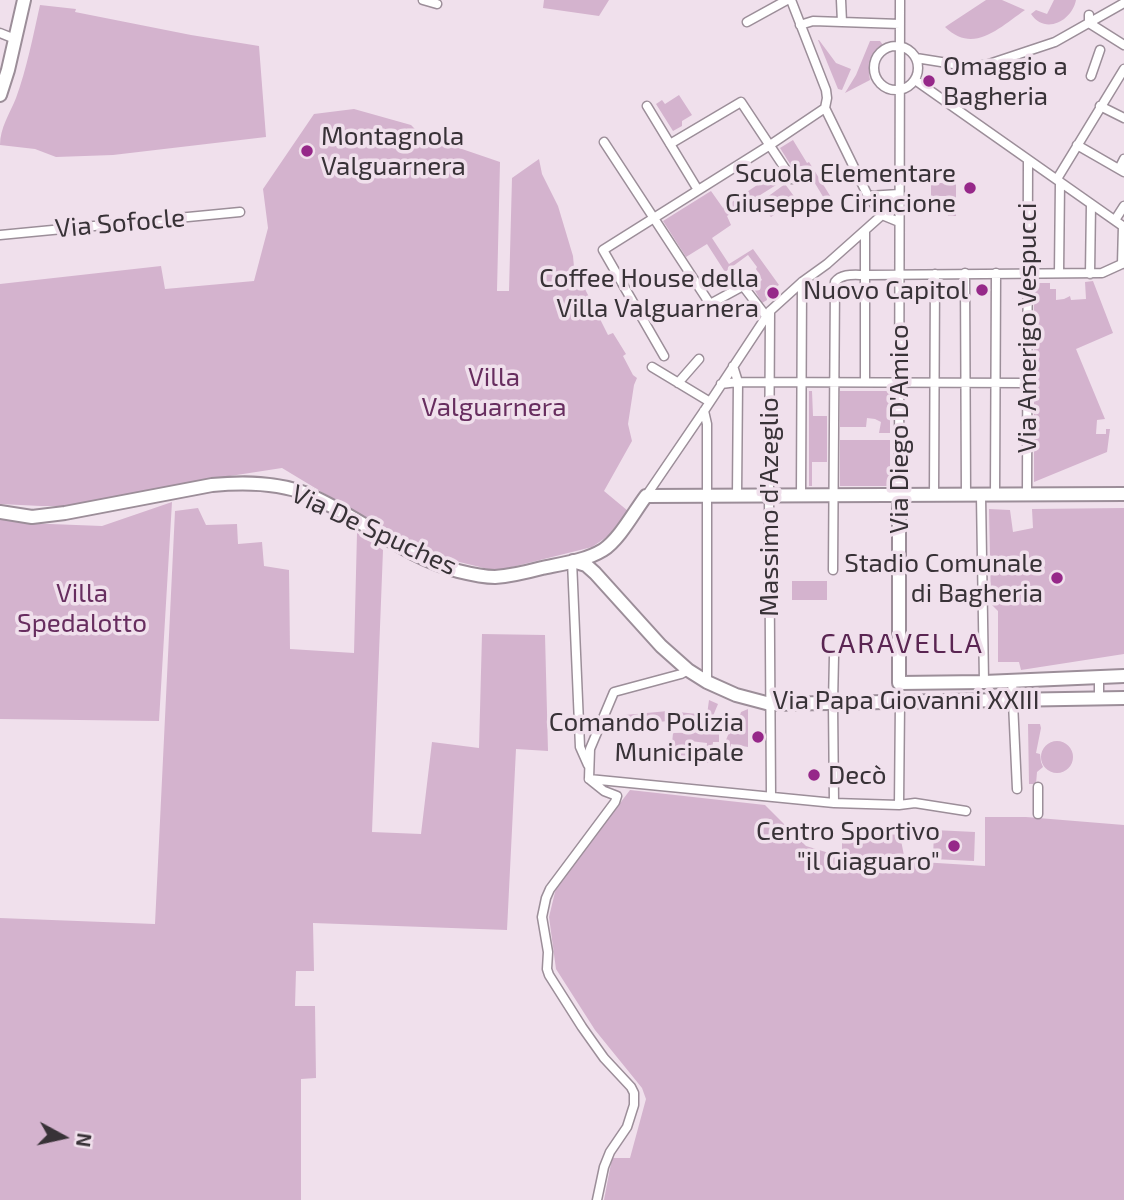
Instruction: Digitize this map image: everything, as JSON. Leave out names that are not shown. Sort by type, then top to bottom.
[{"type":"street","points":[[1,92],[24,0]]},
{"type":"street","points":[[423,0],[437,4]]},
{"type":"street","points":[[747,22],[789,0],[825,90],[825,108],[868,196],[882,215],[899,222]]},
{"type":"street","points":[[841,0],[842,22]]},
{"type":"street","name":"Via Diego D'Amico","points":[[899,683],[900,0]]},
{"type":"street","points":[[916,58],[966,66],[986,65],[1055,42],[1089,19],[1124,3]]},
{"type":"street","points":[[1089,19],[1124,45]]},
{"type":"street","points":[[800,25],[813,21],[900,22]]},
{"type":"street","points":[[0,33],[15,39]]},
{"type":"street","points":[[900,46],[912,52],[916,58],[915,80],[906,89],[892,90],[880,83],[875,68],[878,56],[883,51],[900,46]]},
{"type":"street","points":[[1091,76],[1100,50]]},
{"type":"street","points":[[1059,273],[1058,180],[1124,69]]},
{"type":"street","points":[[915,80],[1120,224]]},
{"type":"street","points":[[670,144],[741,102],[792,179]]},
{"type":"street","points":[[647,106],[698,190]]},
{"type":"street","points":[[1100,106],[1124,118]]},
{"type":"street","points":[[664,356],[603,250],[825,108]]},
{"type":"street","points":[[604,142],[710,304],[743,286],[768,313]]},
{"type":"street","points":[[1077,145],[1121,170],[1124,159]]},
{"type":"street","name":"Via Amerigo Vespucci","points":[[1027,495],[1028,160]]},
{"type":"street","points":[[868,196],[899,194]]},
{"type":"street","points":[[1090,274],[1091,204]]},
{"type":"street","points":[[833,570],[835,282],[838,278],[965,273],[1102,273],[1123,264],[1120,224],[1124,206]]},
{"type":"street","name":"Via Sofocle","points":[[0,235],[240,212]]},
{"type":"street","name":"Via De Spuches","points":[[0,512],[43,516],[212,485],[255,484],[286,488],[305,494],[332,506],[404,550],[440,566],[476,576],[507,575],[572,561],[602,550],[620,532],[768,313],[882,215]]},
{"type":"street","points":[[865,231],[865,383]]},
{"type":"street","points":[[965,273],[966,496]]},
{"type":"street","points":[[995,495],[996,273]]},
{"type":"street","points":[[934,496],[935,274]]},
{"type":"street","points":[[801,496],[802,282]]},
{"type":"street","name":"Massimo d'Azeglio","points":[[768,313],[771,796]]},
{"type":"street","points":[[678,383],[699,359]]},
{"type":"street","points":[[733,366],[738,382],[737,495]]},
{"type":"street","points":[[652,367],[710,402]]},
{"type":"street","points":[[721,384],[1028,383]]},
{"type":"street","points":[[704,411],[707,424],[708,495],[707,681]]},
{"type":"street","points":[[646,496],[1124,494]]},
{"type":"street","points":[[981,496],[984,682]]},
{"type":"street","points":[[596,573],[596,559],[602,550]]},
{"type":"street","points":[[572,561],[580,747],[588,765]]},
{"type":"street","name":"Via Papa Giovanni XXIII","points":[[572,561],[586,565],[596,573],[661,646],[688,670],[736,695],[770,704],[1013,699],[1077,705],[1099,698],[1124,698]]},
{"type":"street","points":[[834,656],[834,803]]},
{"type":"street","points":[[597,1200],[610,1152],[627,1127],[634,1105],[634,1093],[604,1058],[549,975],[542,917],[550,889],[617,796],[604,791],[589,779],[588,765],[590,748],[614,692],[688,670]]},
{"type":"street","name":"Via Papa Giovanni XXIII","points":[[899,683],[1124,676]]},
{"type":"street","points":[[1099,677],[1099,698]]},
{"type":"street","points":[[1012,681],[1017,789]]},
{"type":"street","points":[[898,702],[924,682]]},
{"type":"street","points":[[899,683],[899,805]]},
{"type":"street","points":[[589,779],[834,803],[915,803],[966,811]]},
{"type":"street","points":[[1038,787],[1038,814]]},
{"type":"green space","points":[[544,0],[609,0],[599,16],[543,8]]},
{"type":"green space","points":[[986,0],[1002,0],[1025,10],[996,30],[976,38],[966,39],[945,27]]},
{"type":"green space","points":[[1054,0],[1076,0],[1069,14],[1057,23],[1043,24],[1031,14],[1036,10],[1047,14]]},
{"type":"green space","points":[[40,5],[76,9],[75,12],[259,46],[266,137],[113,155],[56,157],[35,149],[0,145],[3,127],[16,98],[30,52]]},
{"type":"green space","points":[[818,40],[836,63],[851,69],[842,90],[838,89]]},
{"type":"green space","points":[[870,41],[880,41],[883,45],[871,60],[870,80],[845,93],[856,75]]},
{"type":"green space","points":[[679,95],[692,115],[673,131],[656,104],[662,100],[665,104]]},
{"type":"green space","name":"Villa Valguarnera","points":[[354,109],[411,125],[421,135],[500,162],[497,291],[509,291],[512,178],[539,159],[542,174],[558,206],[574,267],[608,335],[613,333],[626,354],[623,356],[633,375],[637,378],[628,424],[632,441],[604,491],[628,511],[608,536],[592,547],[496,571],[418,550],[282,468],[204,480],[74,506],[0,504],[0,284],[161,266],[165,289],[254,281],[268,228],[263,189],[314,114]]},
{"type":"green space","points":[[793,140],[834,202],[828,205],[807,170],[797,175],[780,148]]},
{"type":"green space","points":[[778,171],[784,180],[727,216],[731,225],[712,238],[729,264],[753,249],[779,285],[770,291],[767,300],[762,303],[753,287],[762,280],[748,255],[725,272],[707,244],[686,257],[663,221],[711,191],[723,208]]},
{"type":"green space","points":[[931,183],[956,183],[956,216],[948,216],[948,196],[931,196]]},
{"type":"green space","points":[[785,184],[796,199],[771,217],[759,203]]},
{"type":"green space","points":[[1093,281],[1113,333],[1076,349],[1105,419],[1097,420],[1096,434],[1106,434],[1106,429],[1110,429],[1107,452],[1034,482],[1034,283],[1050,283],[1050,289],[1056,289],[1056,300],[1070,296],[1071,300],[1086,299],[1085,282]]},
{"type":"green space","points":[[809,391],[812,391],[813,416],[827,416],[827,462],[812,462],[812,486],[809,486]]},
{"type":"green space","points":[[840,391],[890,391],[890,433],[879,433],[881,422],[867,418],[866,427],[840,427]]},
{"type":"green space","points":[[840,440],[890,440],[890,486],[840,486]]},
{"type":"green space","name":"Villa Spedalotto","points":[[172,502],[159,721],[0,719],[0,519],[24,523],[102,526]]},
{"type":"green space","points":[[198,508],[206,525],[237,524],[238,544],[262,542],[264,566],[289,570],[290,649],[354,653],[357,533],[383,550],[372,832],[421,834],[432,742],[479,748],[482,634],[545,635],[548,751],[516,749],[507,930],[313,923],[314,971],[296,971],[295,1006],[315,1006],[316,1078],[301,1079],[301,1200],[0,1200],[0,918],[155,924],[175,511]]},
{"type":"green space","name":"Stadio Comunale di Bagheria","points":[[1124,508],[1124,654],[1021,670],[1019,662],[998,662],[998,611],[991,604],[989,509],[1010,510],[1013,532],[1033,528],[1032,509]]},
{"type":"green space","points":[[792,581],[827,581],[827,600],[792,600]]},
{"type":"green space","points":[[709,700],[718,704],[710,723],[669,721],[635,724],[634,721],[627,721],[625,715],[668,711],[707,715]]},
{"type":"green space","points":[[748,709],[748,747],[731,744],[729,757],[724,756],[726,740],[733,723],[725,722],[726,713],[736,718]]},
{"type":"green space","points":[[1028,724],[1040,724],[1041,728],[1036,753],[1040,754],[1043,767],[1037,772],[1036,784],[1029,784]]},
{"type":"green space","points":[[719,732],[719,742],[713,742],[711,763],[705,763],[707,743],[690,741],[689,755],[671,755],[673,733]]},
{"type":"green space","points":[[1057,741],[1068,746],[1073,757],[1068,768],[1057,773],[1046,768],[1041,757],[1046,746]]},
{"type":"green space","points":[[630,790],[765,805],[806,846],[829,853],[842,853],[842,831],[900,835],[905,861],[985,866],[985,817],[1026,817],[1124,825],[1124,1200],[604,1200],[612,1158],[630,1158],[646,1099],[642,1088],[595,1030],[556,969],[549,917],[556,888]]},
{"type":"green space","name":"Centro Sportivo \"il Giaguaro\"","points":[[934,830],[975,832],[974,861],[933,859]]},
{"type":"place","name":"Omaggio a Bagheria","points":[[929,81]]},
{"type":"place","name":"Montagnola Valguarnera","points":[[307,151]]},
{"type":"place","name":"Scuola Elementare Giuseppe Cirincione","points":[[970,188]]},
{"type":"place","name":"Nuovo Capitol","points":[[982,290]]},
{"type":"place","name":"Coffee House della Villa Valguarnera","points":[[773,293]]},
{"type":"place","name":"Stadio Comunale di Bagheria","points":[[1057,578]]},
{"type":"place","name":"Comando Polizia Municipale","points":[[758,737]]},
{"type":"place","name":"Decò","points":[[814,775]]},
{"type":"place","name":"Centro Sportivo \"il Giaguaro\"","points":[[954,846]]},
{"type":"district","name":"CARAVELLA","points":[[902,644]]}]
